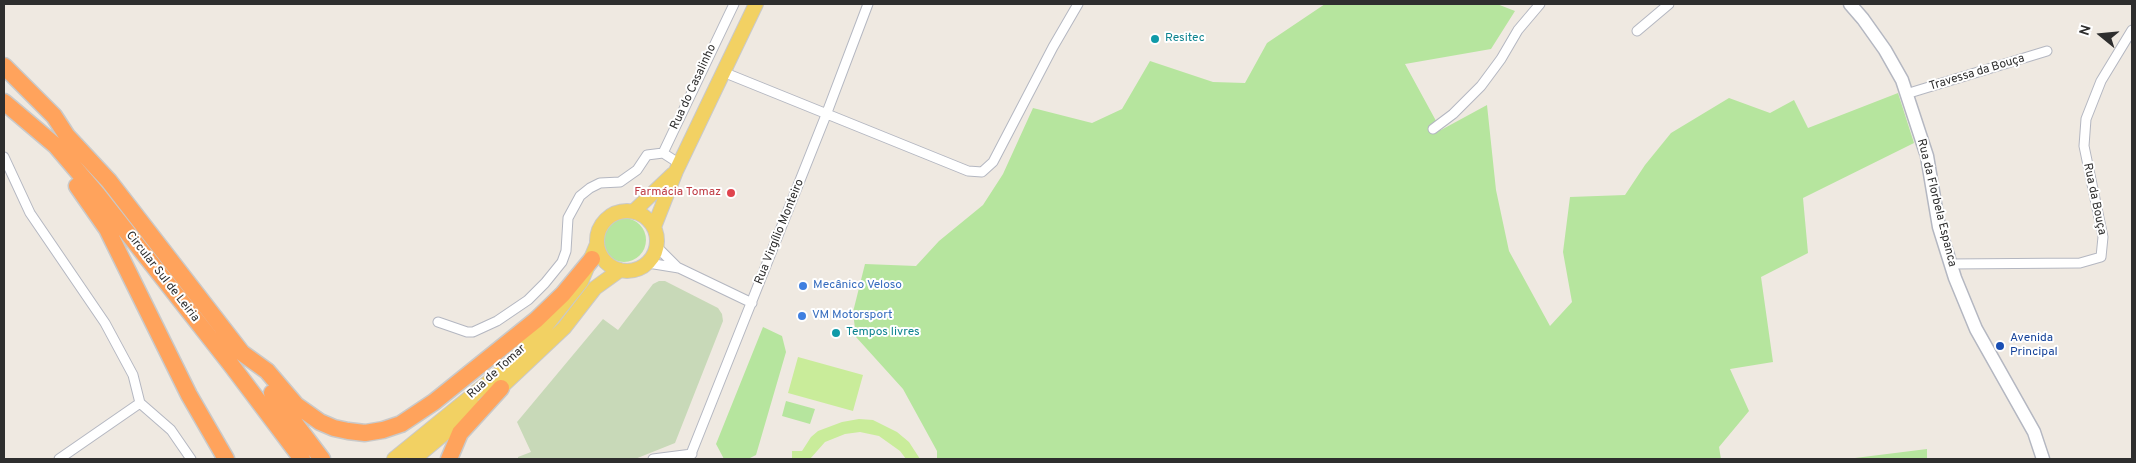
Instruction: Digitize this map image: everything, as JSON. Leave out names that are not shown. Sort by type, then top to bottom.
[{"type":"highway","points":[[4,66],[54,116],[67,136]]},
{"type":"highway","points":[[4,80],[67,136],[109,181],[322,459]]},
{"type":"highway","points":[[7,104],[82,191],[107,229],[189,395],[226,459]]},
{"type":"highway","name":"Circular Sul de Leiria","points":[[7,104],[56,146],[97,194],[209,336],[302,459]]},
{"type":"highway","points":[[242,353],[267,371],[296,405],[320,422],[348,432],[365,433],[383,430],[401,424],[434,402],[506,345],[563,294],[594,251]]},
{"type":"highway","points":[[449,459],[460,433],[501,388]]},
{"type":"main road","points":[[654,227],[678,167],[754,4]]},
{"type":"main road","points":[[648,263],[657,247],[657,237],[654,227],[649,220],[634,211],[678,167]]},
{"type":"main road","name":"Rua de Tomar","points":[[394,459],[507,368],[568,300],[581,282],[594,251],[601,225],[607,218],[624,211],[634,211]]},
{"type":"main road","points":[[594,251],[607,264],[620,270]]},
{"type":"main road","name":"Rua de Tomar","points":[[414,459],[501,388],[564,328],[595,288],[620,270],[635,270],[648,263]]},
{"type":"street","name":"Rua do Casalinho","points":[[663,153],[734,4]]},
{"type":"street","name":"Rua Virgílio Monteiro","points":[[691,457],[868,4]]},
{"type":"street","points":[[722,72],[968,171],[982,172],[992,162],[1078,4]]},
{"type":"street","points":[[1433,129],[1453,114],[1481,86],[1501,59],[1518,30],[1540,4]]},
{"type":"street","points":[[1637,31],[1669,4]]},
{"type":"street","name":"Rua da Florbela Espanca","points":[[1850,4],[1890,57],[1906,94],[1927,156],[1934,204],[1950,264],[1976,329],[2034,432],[2043,459]]},
{"type":"street","name":"Rua da Bouça","points":[[1950,264],[2080,263],[2101,257],[2103,237],[2084,146],[2086,119],[2101,81],[2132,30]]},
{"type":"street","name":"Travessa da Bouça","points":[[1906,94],[2047,51]]},
{"type":"street","points":[[438,322],[467,332],[474,332],[497,321],[528,300],[545,284],[562,262],[566,251],[568,218],[580,196],[590,188],[600,184],[620,182],[637,170],[647,155],[663,153],[678,167]]},
{"type":"street","points":[[4,156],[30,213],[110,331],[133,375],[140,403],[171,430],[191,459]]},
{"type":"street","points":[[657,247],[678,268]]},
{"type":"street","points":[[648,263],[678,268],[752,303]]},
{"type":"street","points":[[59,459],[140,403]]},
{"type":"street","points":[[653,459],[691,457]]},
{"type":"green space","points":[[1325,4],[1497,4],[1515,11],[1491,49],[1405,64],[1441,130],[1487,105],[1496,190],[1509,251],[1550,326],[1572,302],[1563,252],[1570,197],[1625,195],[1645,165],[1671,133],[1729,98],[1770,113],[1794,100],[1808,128],[1898,93],[1914,143],[1803,198],[1808,253],[1761,277],[1773,362],[1730,369],[1749,411],[1719,447],[1721,459],[937,459],[937,451],[903,389],[856,337],[853,312],[865,264],[916,266],[939,241],[983,205],[1003,174],[1033,108],[1092,123],[1122,109],[1150,61],[1213,82],[1245,83],[1267,43]]},
{"type":"green space","points":[[620,218],[628,218],[640,224],[646,240],[640,256],[628,262],[620,262],[608,256],[602,244],[602,236],[608,224]]},
{"type":"green space","points":[[665,281],[718,308],[722,314],[723,321],[675,443],[635,459],[518,459],[518,457],[531,452],[517,422],[603,319],[618,330],[653,284]]},
{"type":"green space","points":[[763,327],[782,336],[786,352],[756,455],[748,459],[724,459],[716,444]]},
{"type":"green space","points":[[798,357],[863,375],[853,411],[788,393]]},
{"type":"green space","points":[[786,401],[815,409],[810,424],[782,416]]},
{"type":"green space","points":[[859,419],[873,420],[897,432],[909,442],[920,459],[906,459],[900,451],[879,436],[860,432],[845,434],[825,442],[810,459],[792,459],[792,451],[802,451],[811,437],[818,431],[842,422]]},
{"type":"green space","points":[[1927,449],[1927,459],[1847,459]]},
{"type":"place","name":"Resitec","points":[[1155,39]]},
{"type":"place","name":"Farmácia Tomaz","points":[[731,193]]},
{"type":"place","name":"Mecânico Veloso","points":[[803,286]]},
{"type":"place","name":"VM Motorsport","points":[[802,316]]},
{"type":"place","name":"Tempos livres","points":[[836,333]]},
{"type":"place","name":"Avenida Principal","points":[[2000,346]]}]
